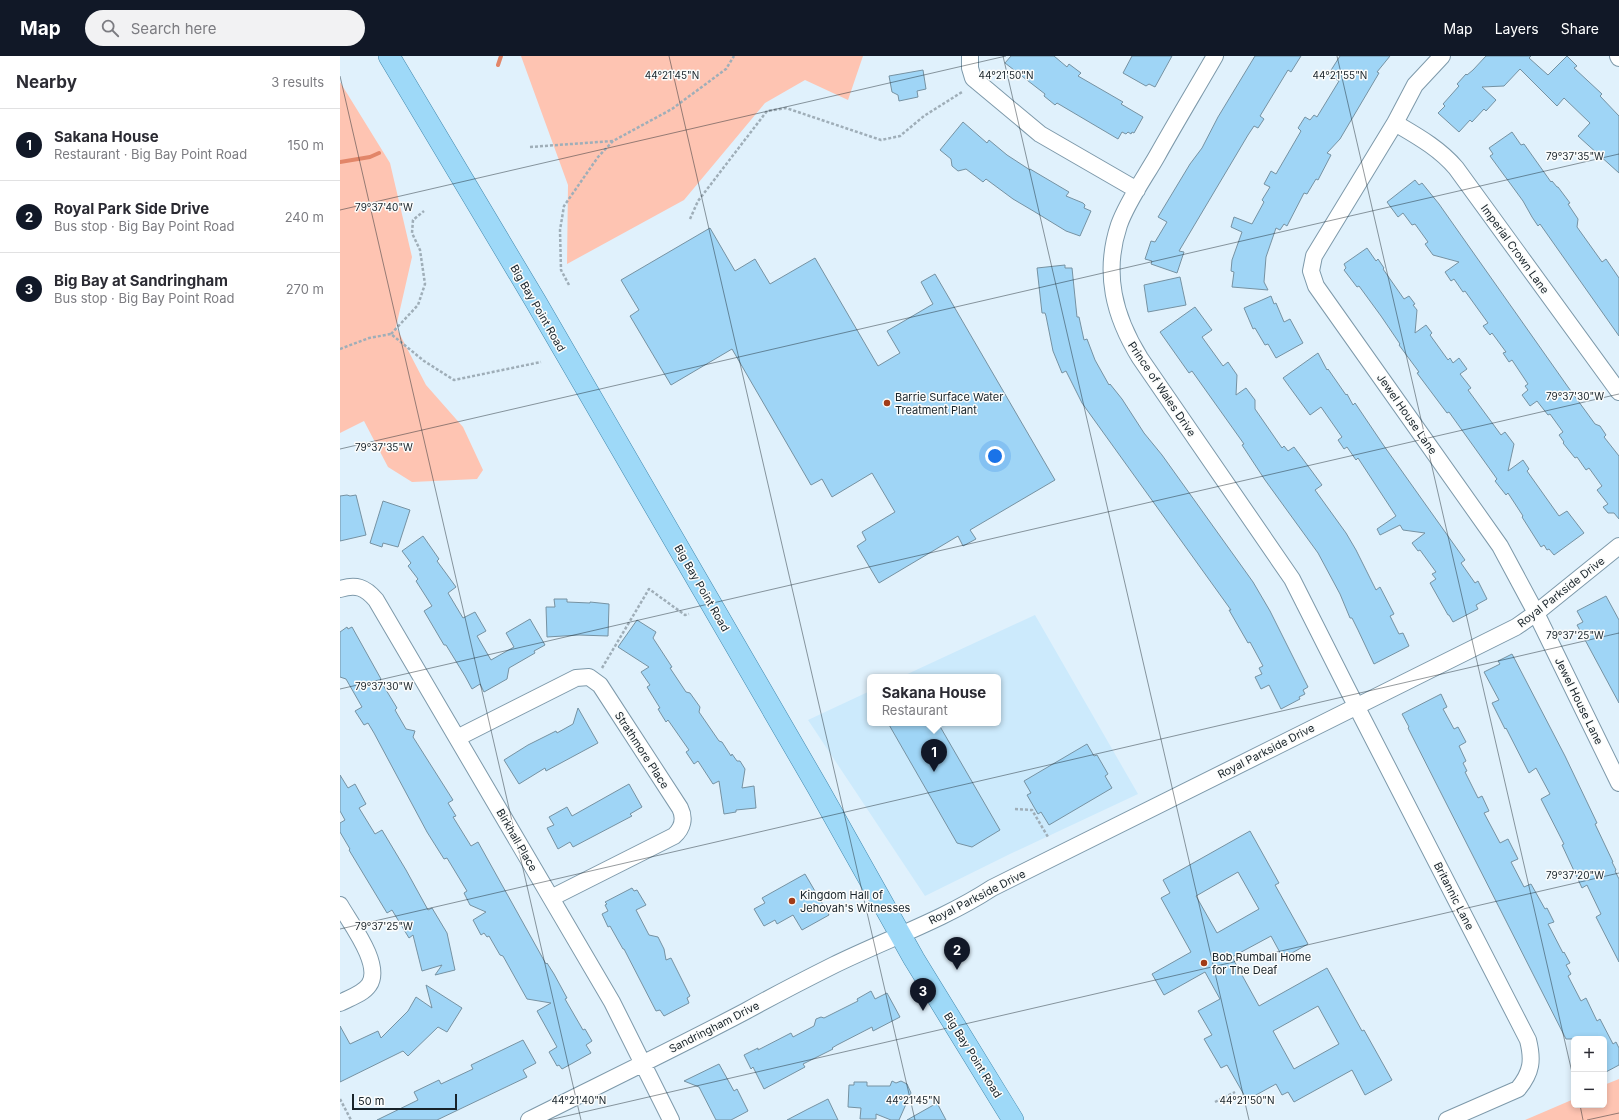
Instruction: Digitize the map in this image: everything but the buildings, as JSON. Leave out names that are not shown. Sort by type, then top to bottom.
[{"type":"main road","name":"Big Bay Point Road","points":[[389,56],[536,302],[810,774],[900,934],[1013,1120]]},
{"type":"street","points":[[970,56],[970,68],[973,78],[1040,134],[1137,190]]},
{"type":"street","name":"Prince of Wales Drive","points":[[1215,56],[1137,190],[1120,224],[1113,250],[1113,296],[1118,315],[1126,333],[1144,365],[1292,579],[1356,706]]},
{"type":"street","name":"Jewel House Lane","points":[[1442,56],[1415,85],[1396,123],[1314,256],[1311,271],[1316,286],[1500,546],[1536,613],[1619,783]]},
{"type":"street","name":"Imperial Crown Lane","points":[[1396,123],[1436,149],[1456,168],[1619,392]]},
{"type":"street","name":"Royal Parkside Drive","points":[[900,934],[940,917],[975,899],[992,888],[1516,627],[1536,613],[1619,546]]},
{"type":"street","name":"Birkhall Place","points":[[340,589],[349,586],[361,588],[369,592],[376,600],[612,1002],[671,1120]]},
{"type":"street","name":"Strathmore Place","points":[[457,738],[574,679],[589,677],[600,685],[680,808],[682,822],[680,829],[674,836],[551,898]]},
{"type":"street","name":"Britannic Lane","points":[[1356,706],[1528,1040],[1531,1054],[1530,1068],[1526,1080],[1518,1088],[1447,1120]]},
{"type":"street","points":[[340,905],[366,950],[371,962],[372,974],[369,985],[360,993],[340,1003]]},
{"type":"street","name":"Sandringham Drive","points":[[529,1120],[643,1064],[791,986],[900,934]]},
{"type":"path","points":[[569,285],[561,270],[560,230],[564,206],[598,157],[613,141],[672,109],[726,69],[734,56]]},
{"type":"path","points":[[690,219],[698,201],[767,111],[786,108],[881,140],[900,136],[924,116],[962,92]]},
{"type":"path","points":[[530,147],[613,141]]},
{"type":"path","points":[[340,349],[369,338],[391,334],[418,305],[425,284],[420,250],[412,233],[413,220],[424,211]]},
{"type":"path","points":[[391,334],[424,361],[454,380],[541,362]]},
{"type":"path","points":[[602,668],[649,589],[685,615],[689,614]]},
{"type":"path","points":[[1015,809],[1032,810],[1048,837]]},
{"type":"path","points":[[1215,1102],[1235,1092]]},
{"type":"path","points":[[340,1099],[351,1120]]},
{"type":"shaded area","points":[[521,56],[863,56],[848,100],[805,80],[765,103],[684,200],[567,264],[568,185]]},
{"type":"shaded area","points":[[340,82],[390,163],[412,257],[396,327],[426,385],[463,427],[483,470],[477,479],[412,482],[388,467],[364,421],[340,433]]},
{"type":"shaded area","points":[[1035,615],[1138,794],[1012,853],[925,896],[808,720],[867,692],[867,726],[1001,726],[1001,674],[907,674]]},
{"type":"shaded area","points":[[1619,1079],[1619,1120],[1525,1120],[1571,1100],[1571,1108],[1607,1108],[1607,1084]]},
{"type":"waterway","points":[[498,65],[501,56]]},
{"type":"waterway","points":[[340,162],[370,157],[379,153]]},
{"type":"place","name":"Barrie Surface Water Treatment Plant","points":[[887,403]]},
{"type":"place","name":"Sakana House","points":[[934,772]]},
{"type":"place","name":"Kingdom Hall of Jehovah's Witnesses","points":[[792,901]]},
{"type":"place","name":"Bob Rumball Home for The Deaf","points":[[1204,963]]},
{"type":"place","name":"Royal Park Side Drive","points":[[957,970]]},
{"type":"place","name":"Big Bay at Sandringham","points":[[923,1011]]}]
